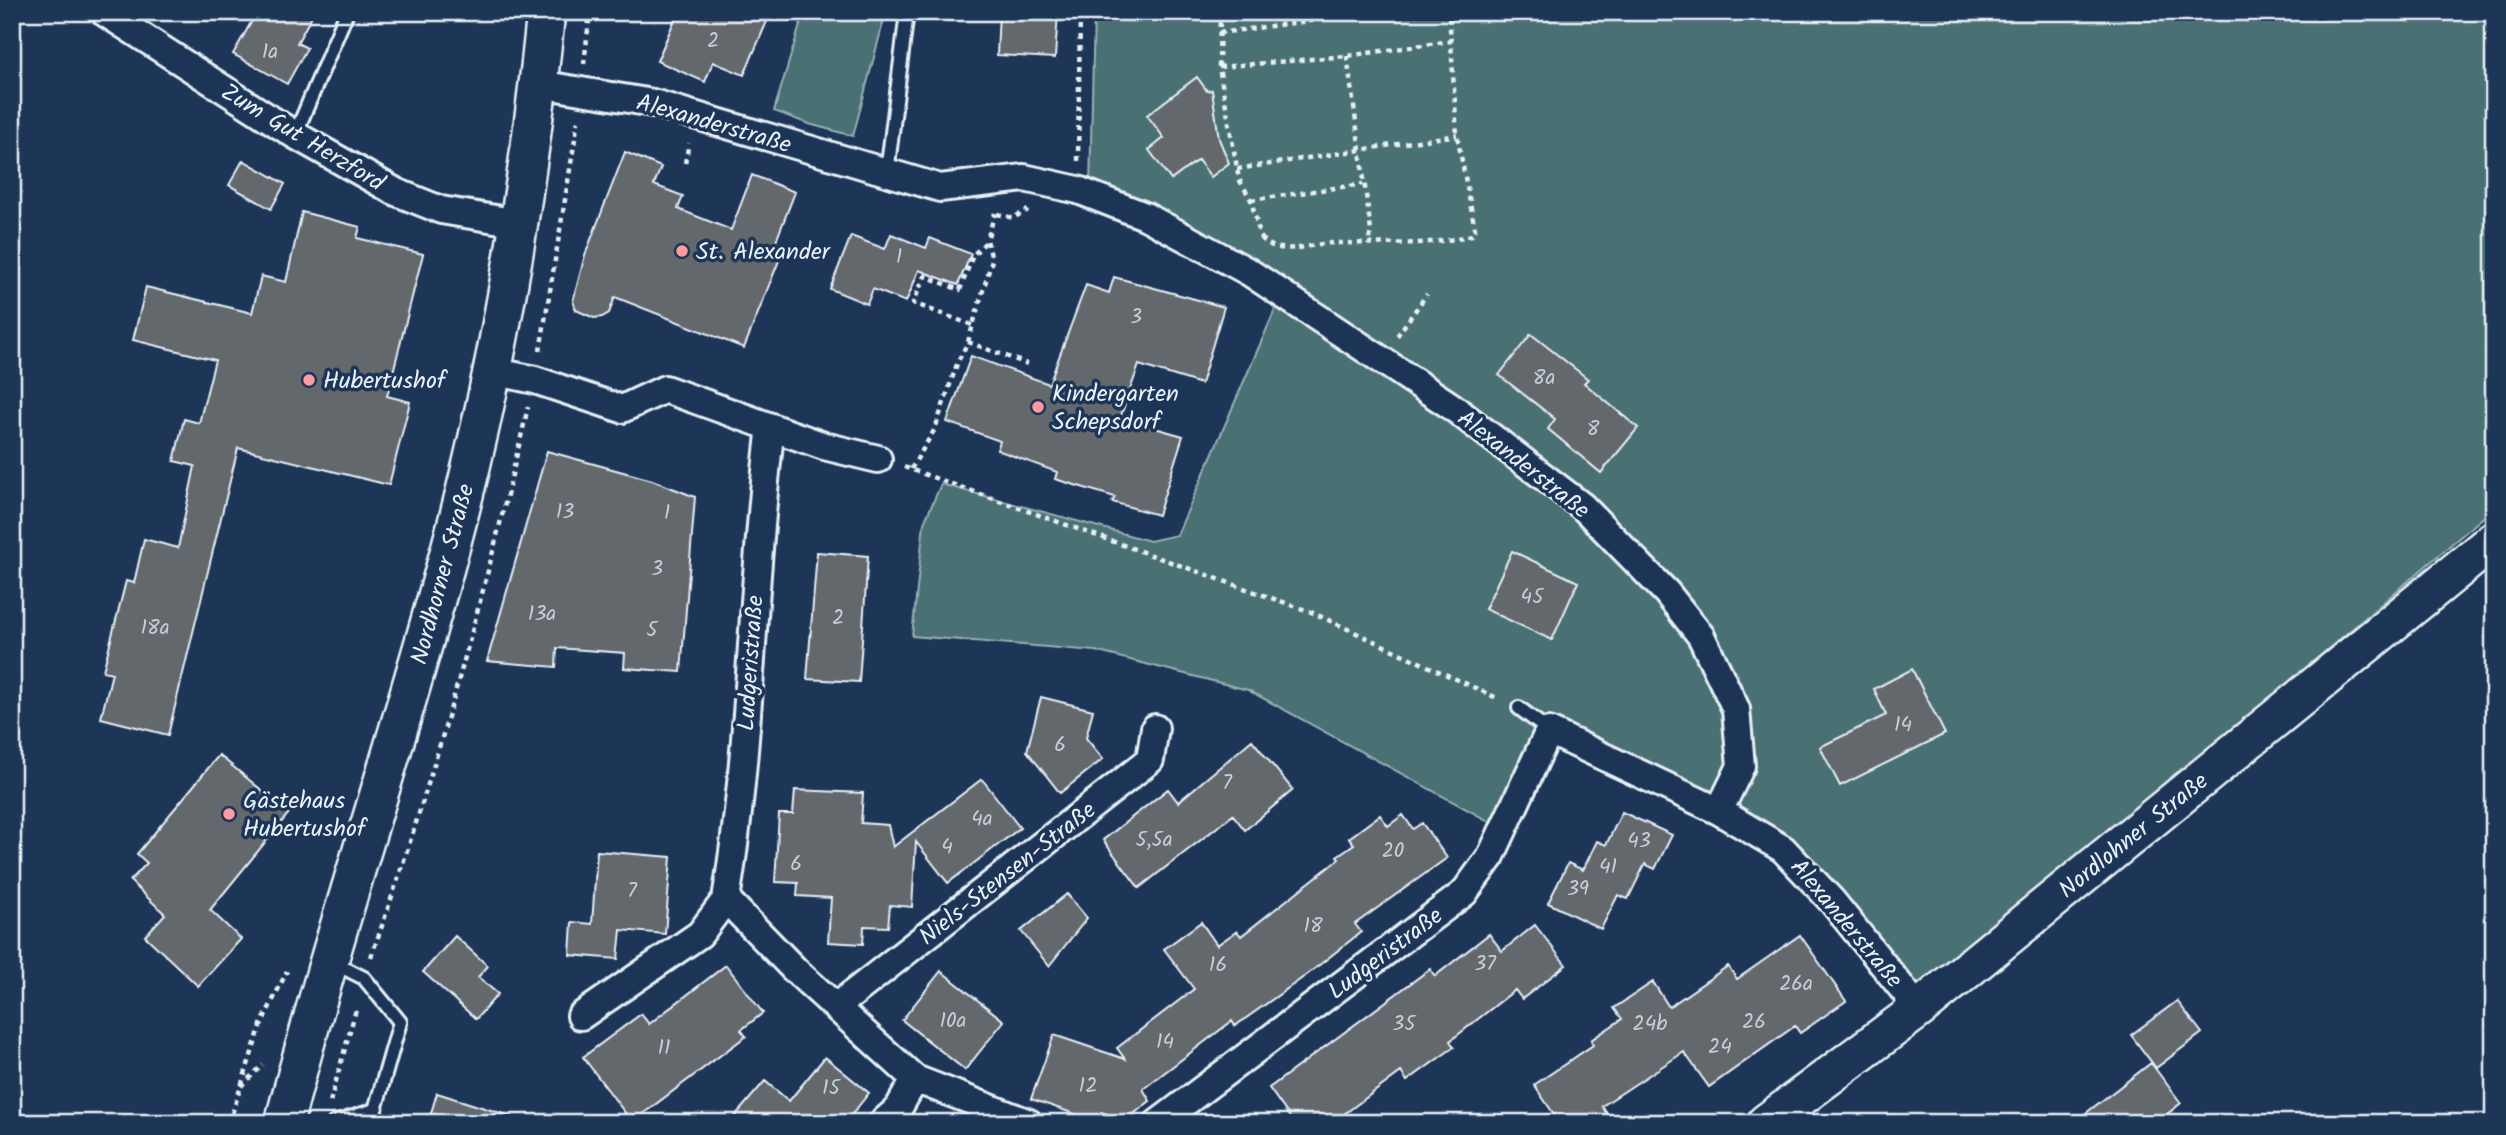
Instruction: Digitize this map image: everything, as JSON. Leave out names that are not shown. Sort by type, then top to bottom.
[{"type":"main road","name":"Nordhorner Straße","points":[[284,1123],[328,960],[454,535],[492,371],[519,223],[539,84],[546,12]]},
{"type":"main road","name":"Nordlohner Straße","points":[[1766,1123],[1919,1009],[2494,540]]},
{"type":"street","name":"Zum Gut Herzford","points":[[104,12],[295,135],[396,192],[430,206],[519,223]]},
{"type":"street","name":"Alexanderstraße","points":[[539,84],[653,103],[940,188],[1024,178],[1078,190],[1145,216],[1249,272],[1451,406],[1582,506],[1667,593],[1701,636],[1736,709],[1741,765],[1719,811],[1783,849],[1832,901],[1919,1009]]},
{"type":"street","points":[[492,371],[535,380],[622,409],[665,389],[824,446],[878,459]]},
{"type":"street","name":"Ludgeristraße","points":[[581,1016],[700,934],[726,899],[745,745],[760,510],[771,427]]},
{"type":"street","name":"Niels-Stensen-Straße","points":[[837,1006],[1150,760],[1155,728]]},
{"type":"street","points":[[1549,731],[1719,811]]},
{"type":"street","name":"Ludgeristraße","points":[[1158,1123],[1464,893],[1491,856],[1549,731]]},
{"type":"street","points":[[726,899],[794,970],[915,1079],[1029,1123]]},
{"type":"street","points":[[882,1123],[898,1109],[915,1079]]},
{"type":"lane","points":[[295,135],[347,12]]},
{"type":"lane","points":[[887,173],[907,12]]},
{"type":"lane","points":[[1519,708],[1549,731]]},
{"type":"lane","points":[[328,960],[364,978],[400,1022],[375,1110],[330,1117]]},
{"type":"path","points":[[581,89],[590,12]]},
{"type":"path","points":[[1078,190],[1080,12]]},
{"type":"path","points":[[1220,12],[1219,67],[1238,179],[1251,200],[1261,238],[1249,272]]},
{"type":"path","points":[[1219,33],[1376,12]]},
{"type":"path","points":[[1261,238],[1269,244],[1285,248],[1333,243],[1368,245],[1453,240],[1472,235],[1475,229],[1457,135],[1449,12]]},
{"type":"path","points":[[1219,67],[1347,56],[1451,41]]},
{"type":"path","points":[[1347,56],[1371,231],[1368,245]]},
{"type":"path","points":[[1237,169],[1457,135]]},
{"type":"path","points":[[1251,200],[1363,184]]},
{"type":"path","points":[[972,325],[913,303],[925,276],[960,290],[973,255],[987,240]]},
{"type":"path","points":[[911,469],[935,429],[958,361],[968,342],[992,260]]},
{"type":"path","points":[[1380,360],[1427,294]]},
{"type":"path","points":[[968,342],[1027,364]]},
{"type":"path","points":[[878,459],[1311,612],[1519,708]]},
{"type":"path","points":[[330,1117],[344,1052]]},
{"type":"path","points":[[229,1123],[241,1087]]},
{"type":"green space","points":[[804,12],[886,12],[853,136],[774,111]]},
{"type":"green space","points":[[1094,12],[2494,12],[2494,508],[1922,995],[1786,867],[1719,825],[1533,738],[1490,822],[1248,690],[1095,651],[912,636],[924,523],[941,484],[1150,541],[1177,535],[1275,310],[1253,272],[1090,188]]},
{"type":"building","points":[[257,12],[314,12],[297,43],[307,48],[287,84],[233,54]]},
{"type":"building","points":[[678,12],[771,12],[744,75],[713,62],[705,82],[657,61]]},
{"type":"building","points":[[999,12],[1058,12],[1055,58],[997,55]]},
{"type":"building","points":[[1197,77],[1207,91],[1212,90],[1219,139],[1229,163],[1211,177],[1198,160],[1171,180],[1149,150],[1164,138],[1147,115]]},
{"type":"building","name":"St. Alexander","points":[[625,152],[661,167],[654,185],[683,196],[678,209],[731,230],[752,175],[795,192],[773,249],[782,253],[744,348],[615,297],[609,313],[602,317],[594,318],[576,310],[573,301],[585,255]]},
{"type":"building","points":[[243,160],[285,184],[271,209],[229,185]]},
{"type":"building","name":"Hubertushof","points":[[302,212],[360,227],[357,238],[423,254],[387,396],[410,402],[389,485],[238,448],[168,735],[101,718],[112,673],[103,671],[126,581],[134,583],[144,539],[178,548],[195,466],[174,461],[184,419],[199,423],[215,360],[133,340],[146,287],[252,313],[261,276],[286,282]]},
{"type":"building","points":[[891,234],[926,248],[930,238],[971,254],[958,285],[919,270],[906,302],[873,289],[867,304],[830,289],[851,236],[885,249]]},
{"type":"building","points":[[1114,277],[1224,307],[1201,384],[1139,365],[1120,418],[1183,436],[1158,515],[1112,502],[1115,497],[1055,479],[1057,472],[997,450],[1000,441],[947,422],[971,356],[1049,384],[1086,285],[1109,293]]},
{"type":"building","points":[[1531,334],[1588,379],[1584,383],[1638,428],[1601,473],[1548,429],[1555,419],[1499,375]]},
{"type":"building","points":[[547,451],[652,480],[695,497],[681,672],[624,668],[625,653],[557,648],[556,667],[487,661]]},
{"type":"building","points":[[1512,551],[1578,582],[1552,640],[1485,609]]},
{"type":"building","points":[[817,552],[868,556],[859,682],[807,679]]},
{"type":"building","points":[[1912,669],[1945,734],[1840,786],[1820,747],[1886,715],[1874,689]]},
{"type":"building","points":[[1041,697],[1093,710],[1086,738],[1103,759],[1060,793],[1027,751]]},
{"type":"building","points":[[1252,740],[1293,790],[1245,830],[1233,815],[1139,888],[1103,840],[1168,789],[1178,802]]},
{"type":"building","points":[[219,755],[289,813],[210,910],[241,939],[198,986],[145,936],[165,914],[130,881],[147,863],[137,854]]},
{"type":"building","points":[[982,779],[1020,828],[948,883],[916,842],[912,907],[890,905],[888,927],[864,926],[863,944],[828,942],[831,898],[797,896],[798,883],[775,882],[779,814],[793,814],[795,790],[863,793],[861,823],[888,825],[893,847]]},
{"type":"building","points":[[1622,812],[1672,835],[1655,869],[1645,864],[1628,899],[1618,895],[1601,929],[1548,903],[1568,863],[1583,870],[1597,841],[1606,845]]},
{"type":"building","points":[[1380,815],[1388,826],[1403,815],[1413,829],[1422,823],[1447,858],[1355,924],[1361,932],[1308,974],[1235,1026],[1232,1021],[1143,1089],[1150,1101],[1126,1120],[1101,1112],[1098,1122],[1031,1099],[1054,1035],[1125,1059],[1117,1048],[1194,989],[1164,949],[1201,922],[1217,945],[1237,931],[1241,936],[1339,859],[1337,856],[1354,844],[1349,838]]},
{"type":"building","points":[[597,851],[671,857],[665,934],[621,930],[618,959],[570,955],[572,922],[592,924]]},
{"type":"building","points":[[1067,894],[1087,918],[1049,966],[1021,931]]},
{"type":"building","points":[[1535,925],[1566,965],[1522,999],[1515,990],[1450,1041],[1454,1047],[1407,1081],[1401,1072],[1332,1123],[1294,1123],[1269,1088],[1430,969],[1435,976],[1489,934],[1502,951]]},
{"type":"building","points":[[1800,935],[1846,1001],[1800,1033],[1795,1026],[1709,1087],[1684,1052],[1602,1106],[1613,1123],[1560,1123],[1534,1085],[1593,1045],[1591,1040],[1622,1019],[1614,1008],[1653,982],[1669,1007],[1728,966],[1737,979]]},
{"type":"building","points":[[455,936],[488,966],[478,977],[498,994],[476,1019],[423,972]]},
{"type":"building","points":[[726,965],[763,1013],[741,1030],[746,1036],[632,1122],[583,1057],[641,1014],[649,1024]]},
{"type":"building","points":[[941,971],[1004,1021],[965,1070],[902,1020]]},
{"type":"building","points":[[2177,1001],[2202,1033],[2156,1068],[2131,1035]]},
{"type":"building","points":[[825,1057],[869,1093],[845,1123],[729,1123],[765,1081],[789,1101]]},
{"type":"building","points":[[2151,1063],[2181,1103],[2156,1123],[2073,1123]]},
{"type":"building","points":[[437,1093],[513,1117],[512,1123],[428,1123]]},
{"type":"place","name":"St. Alexander","points":[[682,251]]},
{"type":"place","name":"Hubertushof","points":[[309,380]]},
{"type":"place","name":"Kindergarten Schepsdorf","points":[[1038,407]]},
{"type":"place","name":"Gästehaus Hubertushof","points":[[229,814]]}]
